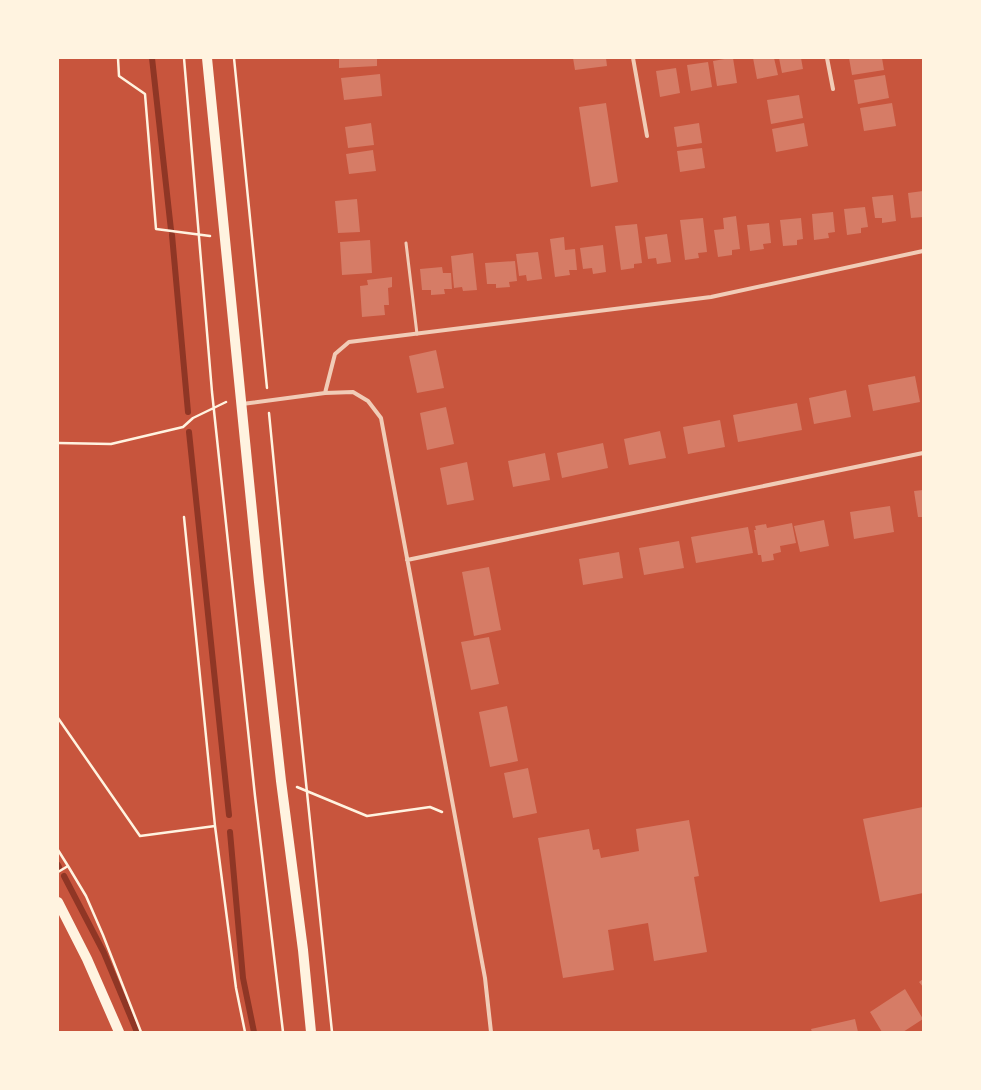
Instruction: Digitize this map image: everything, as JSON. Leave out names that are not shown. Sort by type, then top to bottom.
[{"type":"main road","points":[[207,58],[281,781],[303,950],[311,1032]]},
{"type":"main road","points":[[58,902],[87,959],[119,1032]]},
{"type":"street","points":[[633,58],[647,136]]},
{"type":"street","points":[[827,58],[833,89]]},
{"type":"street","points":[[325,393],[334,354],[349,342],[711,297],[923,252]]},
{"type":"street","points":[[241,400],[269,401],[325,393],[352,392],[368,401],[381,418],[484,978],[491,1032]]},
{"type":"street","points":[[407,560],[923,453]]},
{"type":"lane","points":[[406,243],[417,334]]},
{"type":"path","points":[[118,58],[119,76],[145,94],[156,229],[225,237]]},
{"type":"path","points":[[184,58],[214,408],[255,796],[283,1032]]},
{"type":"path","points":[[234,58],[269,401],[291,639],[332,1032]]},
{"type":"path","points":[[58,443],[111,444],[183,427],[193,418],[214,408],[241,400]]},
{"type":"path","points":[[184,517],[215,826],[236,988],[245,1032]]},
{"type":"path","points":[[58,718],[140,836],[215,826]]},
{"type":"path","points":[[281,781],[307,790],[366,816],[430,807],[447,814],[452,810]]},
{"type":"path","points":[[58,850],[86,896],[141,1032]]},
{"type":"path","points":[[58,872],[68,866]]},
{"type":"building","points":[[339,58],[377,58],[377,66],[339,68]]},
{"type":"building","points":[[573,58],[606,58],[607,66],[575,70]]},
{"type":"building","points":[[733,58],[737,83],[717,86],[713,61]]},
{"type":"building","points":[[753,58],[774,58],[778,75],[757,79]]},
{"type":"building","points":[[779,58],[801,58],[803,69],[782,73]]},
{"type":"building","points":[[849,58],[882,58],[884,70],[852,75]]},
{"type":"building","points":[[708,62],[712,87],[691,91],[687,65]]},
{"type":"building","points":[[676,68],[680,93],[660,97],[656,71]]},
{"type":"building","points":[[380,74],[382,96],[344,100],[341,78]]},
{"type":"building","points":[[885,75],[889,98],[858,104],[854,80]]},
{"type":"building","points":[[799,95],[803,118],[771,124],[767,100]]},
{"type":"building","points":[[606,103],[618,182],[591,187],[579,107]]},
{"type":"building","points":[[892,103],[896,126],[864,131],[860,108]]},
{"type":"building","points":[[371,123],[374,145],[348,148],[345,127]]},
{"type":"building","points":[[699,123],[702,143],[677,147],[674,127]]},
{"type":"building","points":[[804,123],[808,146],[776,152],[772,129]]},
{"type":"building","points":[[702,148],[705,168],[680,172],[677,151]]},
{"type":"building","points":[[373,150],[376,171],[349,174],[346,154]]},
{"type":"building","points":[[923,191],[923,217],[911,218],[908,193]]},
{"type":"building","points":[[893,195],[896,221],[882,223],[882,218],[875,218],[872,197]]},
{"type":"building","points":[[357,199],[360,232],[338,233],[335,201]]},
{"type":"building","points":[[865,207],[868,227],[861,228],[861,233],[847,235],[844,209]]},
{"type":"building","points":[[833,212],[835,232],[828,233],[829,238],[814,240],[812,214]]},
{"type":"building","points":[[736,216],[740,249],[732,250],[732,255],[718,257],[714,230],[724,229],[723,218]]},
{"type":"building","points":[[703,218],[707,252],[698,253],[699,258],[685,260],[680,220]]},
{"type":"building","points":[[801,218],[803,239],[797,240],[797,245],[783,246],[780,220]]},
{"type":"building","points":[[769,223],[771,243],[763,244],[764,249],[750,251],[747,225]]},
{"type":"building","points":[[637,224],[642,263],[634,264],[634,268],[621,270],[615,226]]},
{"type":"building","points":[[667,234],[671,262],[657,264],[656,258],[648,259],[645,237]]},
{"type":"building","points":[[564,237],[565,250],[575,249],[577,270],[569,270],[570,275],[555,277],[550,239]]},
{"type":"building","points":[[370,240],[372,273],[342,275],[340,242]]},
{"type":"building","points":[[603,245],[606,272],[593,274],[592,268],[583,269],[580,248]]},
{"type":"building","points":[[538,252],[542,279],[527,281],[526,275],[519,276],[516,254]]},
{"type":"building","points":[[473,253],[477,290],[463,291],[462,287],[454,288],[451,256]]},
{"type":"building","points":[[515,261],[517,281],[509,282],[510,287],[496,288],[496,284],[487,284],[485,263]]},
{"type":"building","points":[[442,267],[443,273],[451,273],[452,289],[444,289],[445,294],[431,295],[431,290],[422,290],[420,269]]},
{"type":"building","points":[[392,277],[392,287],[388,288],[389,305],[384,305],[385,315],[362,317],[360,286],[368,285],[367,280]]},
{"type":"building","points":[[436,350],[444,388],[417,393],[409,356]]},
{"type":"building","points":[[915,376],[920,402],[873,411],[868,385]]},
{"type":"building","points":[[846,390],[851,417],[814,424],[809,398]]},
{"type":"building","points":[[797,403],[802,430],[738,442],[733,415]]},
{"type":"building","points":[[446,407],[454,444],[427,450],[420,413]]},
{"type":"building","points":[[720,420],[725,447],[688,454],[683,427]]},
{"type":"building","points":[[660,431],[666,458],[629,465],[624,439]]},
{"type":"building","points":[[603,443],[608,468],[562,478],[557,453]]},
{"type":"building","points":[[545,453],[550,480],[513,487],[508,461]]},
{"type":"building","points":[[467,462],[474,500],[447,505],[440,468]]},
{"type":"building","points":[[923,490],[923,517],[918,517],[914,491]]},
{"type":"building","points":[[890,506],[894,532],[854,539],[850,512]]},
{"type":"building","points":[[824,520],[829,546],[800,552],[794,526]]},
{"type":"building","points":[[792,523],[796,543],[780,546],[781,552],[773,554],[774,560],[762,562],[761,555],[758,555],[754,530],[756,530],[755,526],[766,524],[767,528]]},
{"type":"building","points":[[748,527],[753,553],[696,563],[691,537]]},
{"type":"building","points":[[679,541],[684,568],[644,575],[639,548]]},
{"type":"building","points":[[619,552],[623,578],[583,585],[579,559]]},
{"type":"building","points":[[489,567],[501,630],[474,636],[462,572]]},
{"type":"building","points":[[489,637],[499,684],[471,690],[461,642]]},
{"type":"building","points":[[507,706],[518,761],[490,767],[479,712]]},
{"type":"building","points":[[528,768],[537,813],[513,818],[504,773]]},
{"type":"building","points":[[923,807],[923,893],[880,902],[863,819]]},
{"type":"building","points":[[689,820],[699,876],[694,877],[707,952],[654,961],[648,923],[608,930],[614,970],[563,978],[538,838],[589,829],[593,850],[599,849],[601,858],[639,851],[636,829]]},
{"type":"building","points":[[923,979],[923,987],[919,982]]},
{"type":"building","points":[[905,989],[923,1019],[903,1032],[882,1032],[870,1012]]},
{"type":"building","points":[[855,1019],[858,1032],[812,1032],[811,1029]]},
{"type":"waterway","points":[[152,58],[171,230]]},
{"type":"waterway","points":[[172,235],[188,412]]},
{"type":"waterway","points":[[189,432],[229,815]]},
{"type":"waterway","points":[[230,832],[243,978],[254,1032]]},
{"type":"waterway","points":[[64,876],[104,953],[137,1032]]}]
